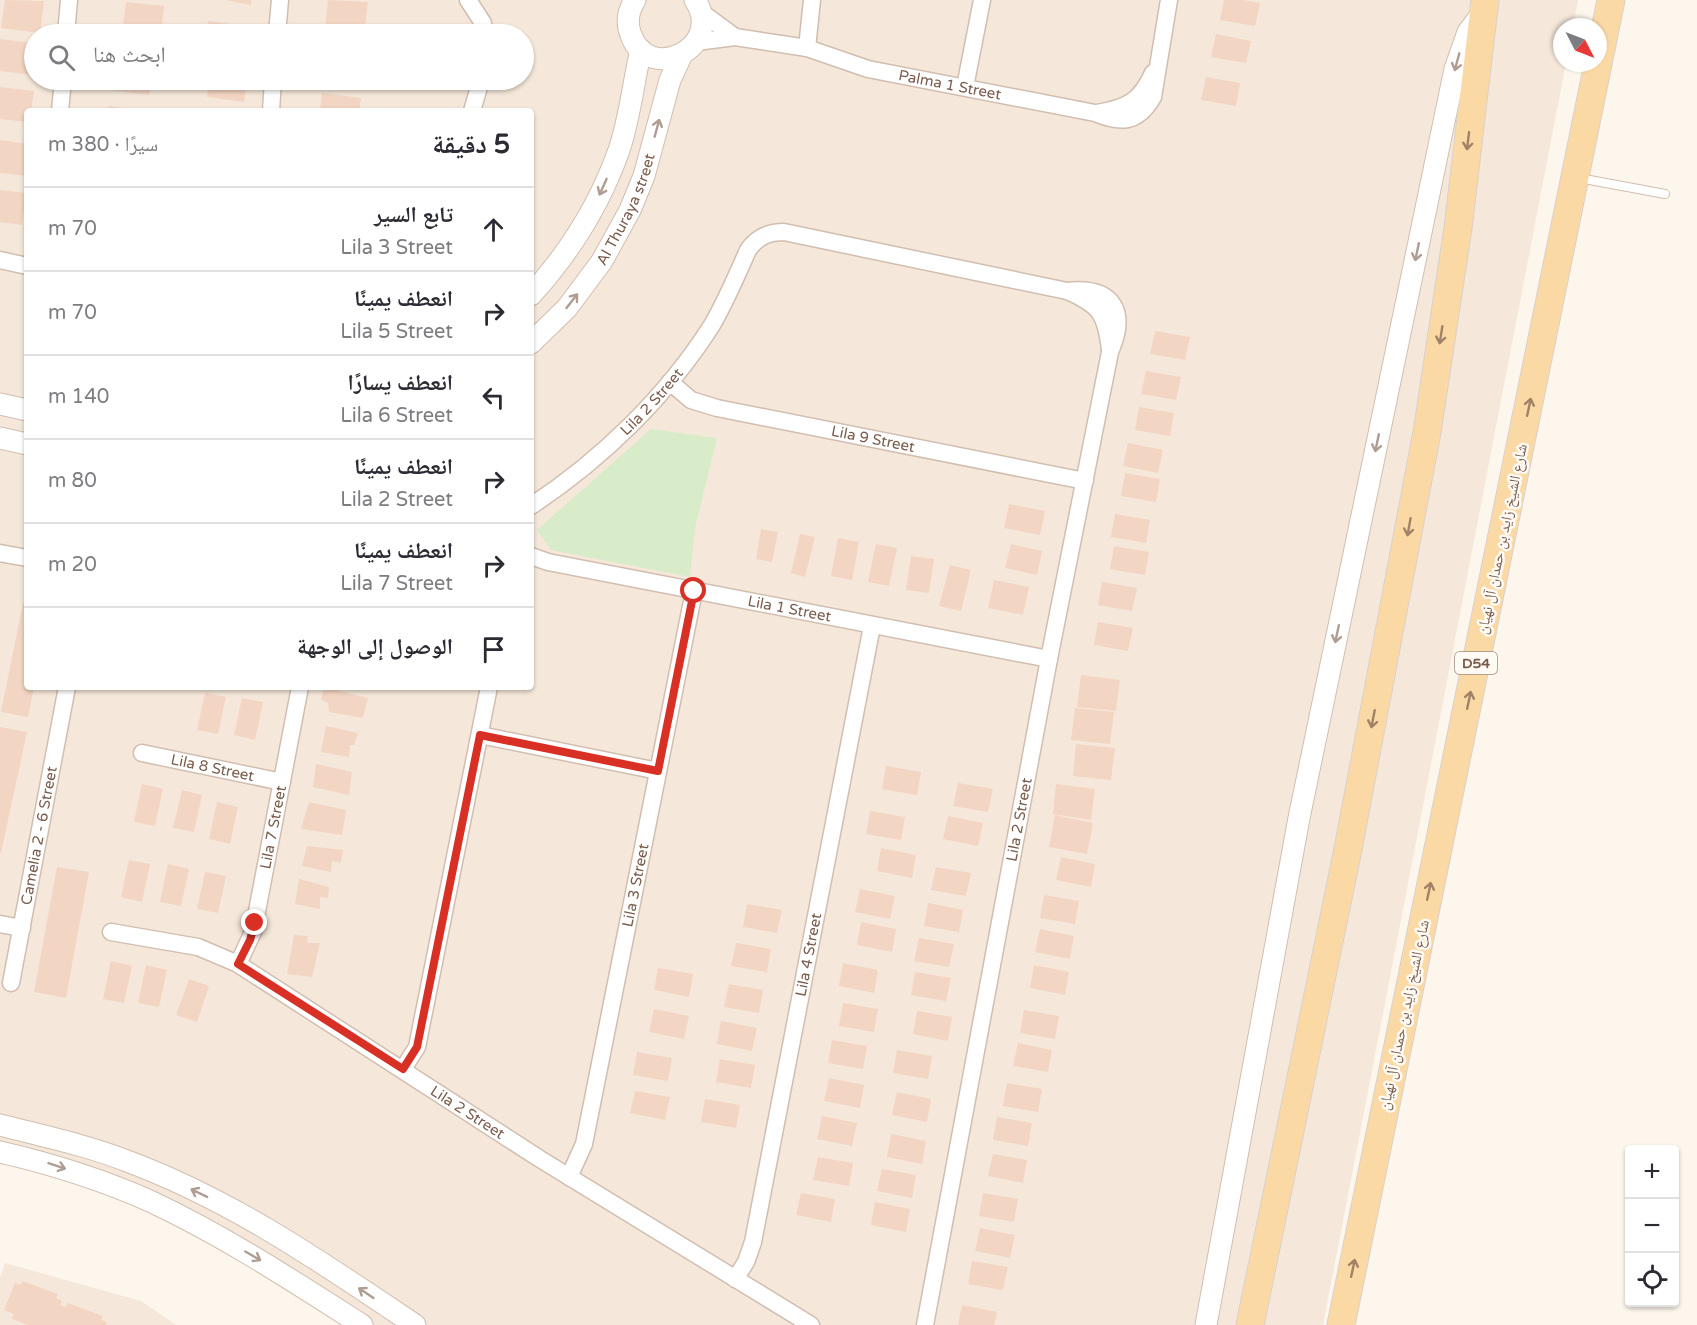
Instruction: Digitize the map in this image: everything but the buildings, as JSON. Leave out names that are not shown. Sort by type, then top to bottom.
[{"type":"main road","name":"شارع الشيخ زايد بن حمدان آل نهيان","points":[[1341,1325],[1611,0]]},
{"type":"main road","points":[[1250,1325],[1347,854],[1425,443],[1458,228],[1485,5]]},
{"type":"street","points":[[67,24],[69,0]]},
{"type":"street","points":[[278,24],[280,0]]},
{"type":"street","points":[[468,0],[483,24]]},
{"type":"street","points":[[635,0],[628,15],[628,28],[632,40],[650,56],[661,59],[672,58],[689,48],[735,37]]},
{"type":"street","points":[[807,48],[812,0]]},
{"type":"street","points":[[965,87],[982,0]]},
{"type":"street","name":"Palma 1 Street","points":[[735,37],[807,48],[868,69],[1095,113],[1116,110],[1134,101],[1147,86],[1158,61],[1169,0]]},
{"type":"street","points":[[1206,1325],[1299,818],[1455,69],[1468,32],[1485,5]]},
{"type":"street","points":[[698,6],[735,37]]},
{"type":"street","name":"Al Thuraya street","points":[[534,340],[567,308],[602,261],[630,210],[644,176],[670,80],[702,23],[698,6]]},
{"type":"street","name":"Al Thuraya street","points":[[534,291],[574,241],[600,193],[619,149],[641,50]]},
{"type":"street","points":[[60,108],[62,90]]},
{"type":"street","points":[[271,108],[272,90]]},
{"type":"street","points":[[473,108],[478,90]]},
{"type":"street","name":"Lila 2 Street","points":[[534,504],[560,487],[604,451],[670,382],[712,325],[748,250],[767,234],[784,232],[1067,291],[1089,301],[1102,314],[1106,323],[1110,352],[1049,659],[925,1325]]},
{"type":"street","points":[[0,260],[24,265]]},
{"type":"street","name":"Lila 9 Street","points":[[670,382],[691,400],[711,407],[1086,481]]},
{"type":"street","points":[[0,404],[24,409]]},
{"type":"street","points":[[0,438],[24,443]]},
{"type":"street","points":[[0,553],[24,557]]},
{"type":"street","name":"Lila 1 Street","points":[[534,557],[548,562],[694,591],[1049,659]]},
{"type":"street","name":"Lila 3 Street","points":[[569,1177],[584,1144],[694,591]]},
{"type":"street","name":"Lila 4 Street","points":[[735,1279],[746,1262],[753,1242],[872,626]]},
{"type":"street","name":"Camelia 2 - 6 Street","points":[[11,984],[66,690]]},
{"type":"street","name":"Lila 7 Street","points":[[238,964],[253,932],[299,690]]},
{"type":"street","points":[[403,1069],[417,1047],[488,690]]},
{"type":"street","points":[[480,735],[658,771]]},
{"type":"street","name":"Lila 8 Street","points":[[142,753],[282,782]]},
{"type":"street","points":[[0,924],[22,928]]},
{"type":"street","name":"Lila 2 Street","points":[[111,932],[198,947],[238,964],[569,1177],[811,1325]]},
{"type":"street","points":[[0,1125],[87,1146],[169,1178],[259,1223],[415,1325]]},
{"type":"street","points":[[0,1152],[52,1164],[151,1202],[245,1251],[362,1325]]},
{"type":"street","name":"Lila 2 Street","points":[[914,1325],[933,1287]]},
{"type":"lane","points":[[1575,178],[1665,194]]},
{"type":"shaded area","points":[[0,0],[1578,0],[1575,18],[1553,18],[1553,72],[1564,72],[1323,1325],[367,1325],[210,1229],[0,1147]]},
{"type":"shaded area","points":[[5,1263],[141,1301],[176,1325],[0,1325],[0,1278]]},
{"type":"green space","points":[[651,429],[717,438],[695,528],[690,577],[551,550],[537,530]]},
{"type":"route","points":[[255,923],[250,940],[238,964],[403,1069],[417,1047],[480,735],[658,771],[694,591]]}]
